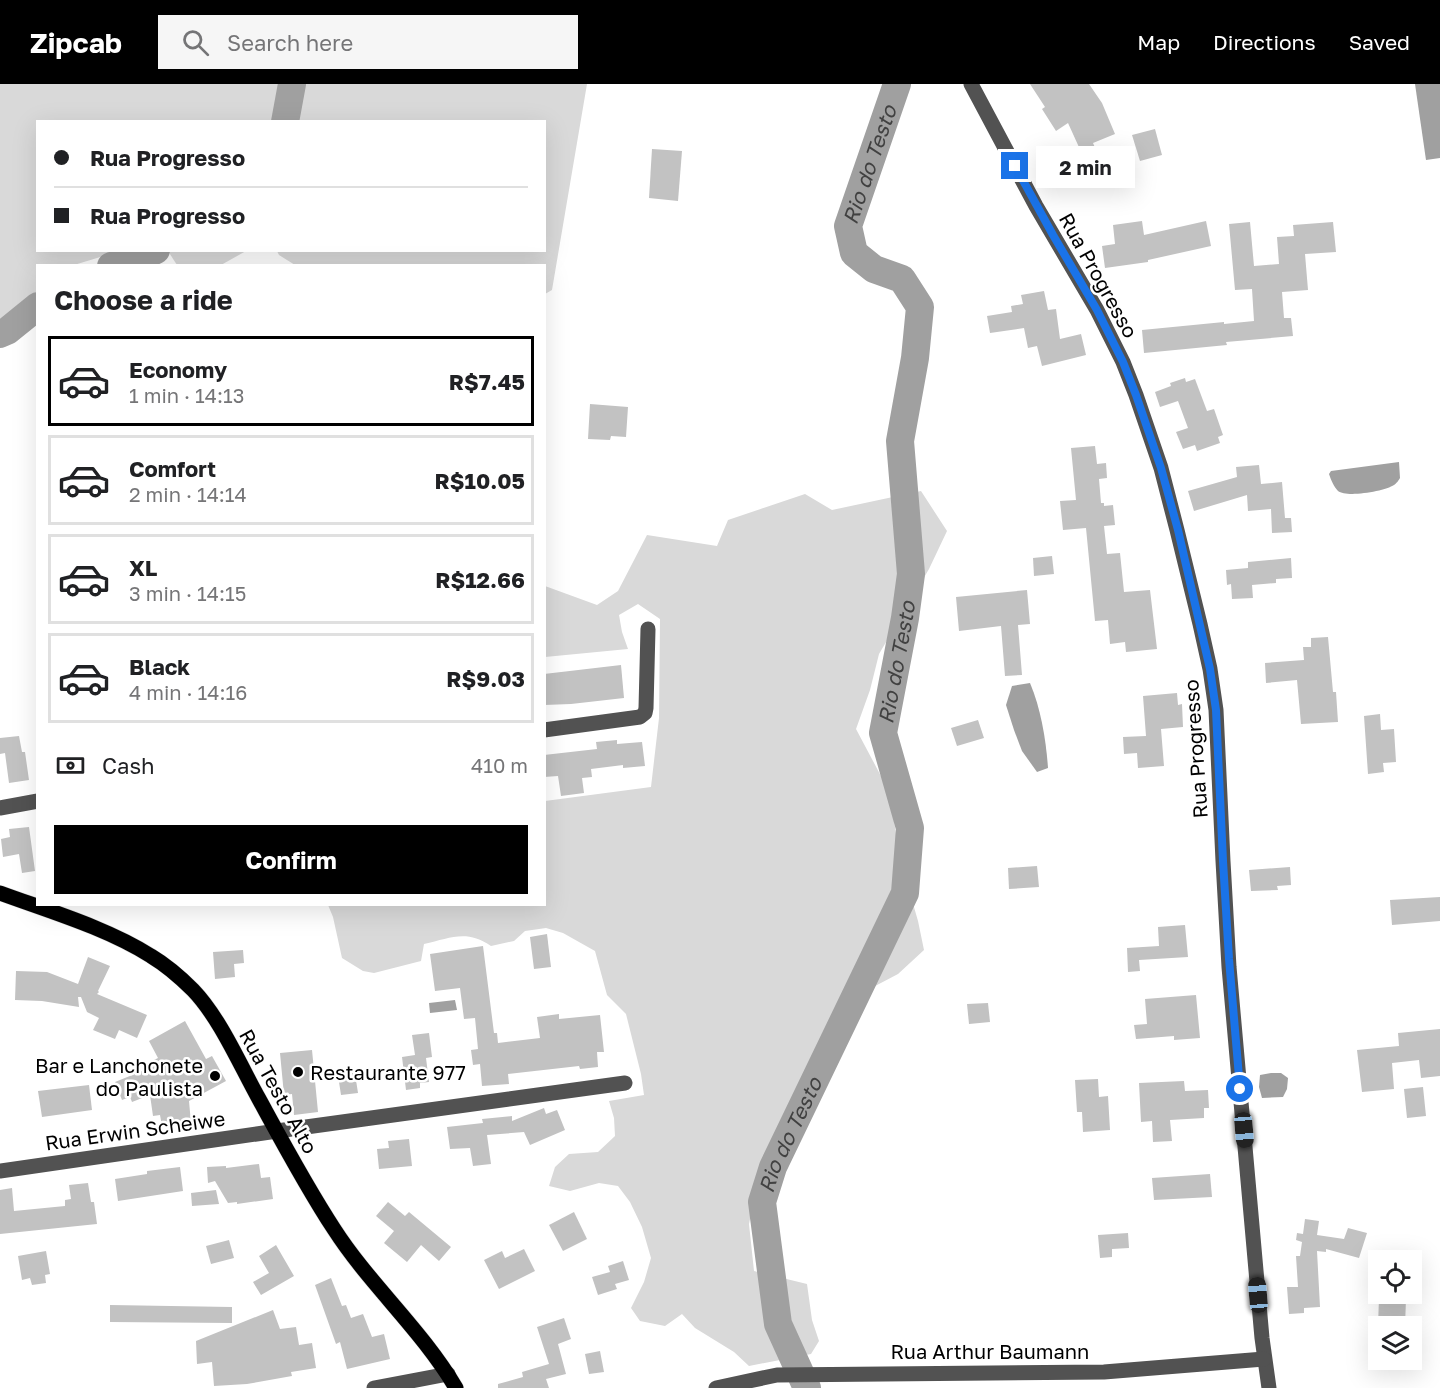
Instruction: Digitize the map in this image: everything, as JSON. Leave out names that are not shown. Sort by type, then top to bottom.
[{"type":"main road","name":"Rua Testo Alto","points":[[0,893],[119,939],[152,956],[195,992],[226,1038],[318,1206],[336,1233],[430,1350],[452,1381]]},
{"type":"street","name":"Rua Progresso","points":[[971,84],[1036,206],[1097,310],[1123,362],[1161,468],[1200,624],[1216,710],[1229,968],[1264,1359],[1269,1388]]},
{"type":"street","points":[[546,730],[640,717],[645,713],[648,629]]},
{"type":"street","points":[[0,808],[36,801]]},
{"type":"street","name":"Rua Erwin Scheiwe","points":[[0,1171],[624,1083]]},
{"type":"street","name":"Rua Arthur Baumann","points":[[716,1388],[777,1375],[1104,1372],[1264,1359]]},
{"type":"street","points":[[374,1388],[452,1381]]},
{"type":"shaded area","points":[[0,84],[587,84],[552,290],[546,293],[546,264],[293,264],[278,252],[546,252],[546,120],[36,120],[36,252],[117,252],[77,264],[36,264],[36,293],[0,322]]},
{"type":"shaded area","points":[[1415,84],[1440,84],[1440,158],[1426,160]]},
{"type":"shaded area","points":[[169,252],[244,252],[223,264],[176,264]]},
{"type":"shaded area","points":[[1399,462],[1400,478],[1396,484],[1366,493],[1349,494],[1338,491],[1329,474],[1331,471]]},
{"type":"shaded area","points":[[921,491],[947,531],[929,569],[879,654],[870,690],[856,729],[882,778],[924,950],[898,974],[839,1005],[792,1106],[761,1165],[749,1224],[754,1271],[807,1284],[812,1320],[819,1341],[811,1354],[749,1366],[734,1352],[695,1328],[682,1314],[665,1326],[640,1321],[631,1308],[644,1282],[651,1258],[642,1227],[630,1202],[618,1186],[599,1183],[570,1191],[549,1186],[555,1167],[569,1154],[598,1152],[615,1136],[614,1118],[609,1101],[644,1095],[626,1014],[607,995],[595,951],[563,933],[546,928],[525,931],[514,941],[491,946],[474,938],[458,936],[424,944],[421,961],[374,973],[363,971],[342,958],[328,906],[546,906],[546,801],[651,787],[659,718],[660,619],[638,604],[619,615],[628,649],[546,657],[546,586],[597,605],[618,591],[647,535],[717,546],[728,520],[805,494],[832,510]]},
{"type":"shaded area","points":[[1030,683],[1042,725],[1048,768],[1037,772],[1022,751],[1006,705],[1012,686]]},
{"type":"shaded area","points":[[455,1000],[457,1010],[430,1013],[429,1003]]},
{"type":"shaded area","points":[[1281,1073],[1288,1078],[1287,1089],[1283,1097],[1262,1098],[1259,1087],[1260,1075]]},
{"type":"building","points":[[1030,84],[1089,84],[1102,103],[1115,134],[1093,143],[1096,150],[1083,156],[1068,123],[1056,131],[1042,109],[1045,107]]},
{"type":"building","points":[[1155,129],[1162,155],[1140,161],[1132,135]]},
{"type":"building","points":[[652,149],[682,151],[678,201],[649,198]]},
{"type":"building","points":[[1142,221],[1144,235],[1206,221],[1211,246],[1148,260],[1148,262],[1105,268],[1102,246],[1115,244],[1113,225]]},
{"type":"building","points":[[1250,222],[1254,266],[1279,264],[1277,237],[1294,236],[1293,225],[1333,222],[1336,252],[1305,254],[1308,290],[1282,292],[1284,318],[1291,318],[1293,336],[1144,353],[1142,330],[1254,321],[1252,289],[1235,290],[1229,224]]},
{"type":"building","points":[[1044,291],[1048,310],[1056,309],[1060,339],[1081,334],[1086,355],[1042,366],[1037,346],[1028,348],[1024,328],[990,333],[987,316],[1012,312],[1011,306],[1023,304],[1021,295]]},
{"type":"building","points":[[1185,378],[1186,382],[1195,379],[1207,411],[1214,409],[1223,435],[1218,437],[1220,443],[1197,451],[1195,445],[1183,449],[1176,432],[1188,428],[1178,401],[1160,407],[1155,392],[1171,386],[1170,383]]},
{"type":"building","points":[[590,404],[628,407],[626,437],[611,436],[610,440],[588,439]]},
{"type":"building","points":[[1095,446],[1097,464],[1106,463],[1107,478],[1099,479],[1101,503],[1104,503],[1104,506],[1113,505],[1115,525],[1104,526],[1107,554],[1120,553],[1124,592],[1150,590],[1157,649],[1126,652],[1125,642],[1110,644],[1108,620],[1095,621],[1086,528],[1063,530],[1060,501],[1076,500],[1071,448]]},
{"type":"building","points":[[1259,465],[1261,484],[1282,482],[1285,518],[1291,518],[1292,532],[1272,533],[1271,509],[1248,511],[1247,495],[1194,511],[1188,491],[1237,477],[1236,467]]},
{"type":"building","points":[[1052,556],[1054,574],[1034,576],[1033,558]]},
{"type":"building","points":[[1291,558],[1292,578],[1276,579],[1276,583],[1252,585],[1253,598],[1232,599],[1231,584],[1227,585],[1226,570],[1248,568],[1248,562]]},
{"type":"building","points":[[1027,590],[1030,624],[1018,625],[1022,675],[1005,676],[1001,626],[959,631],[956,597]]},
{"type":"building","points":[[1328,637],[1338,722],[1301,724],[1297,680],[1266,683],[1265,663],[1304,660],[1303,647],[1311,647],[1311,638]]},
{"type":"building","points":[[621,665],[624,698],[546,705],[546,674]]},
{"type":"building","points":[[1177,693],[1178,705],[1182,704],[1183,727],[1161,729],[1164,766],[1138,768],[1137,753],[1124,754],[1123,737],[1146,736],[1143,696]]},
{"type":"building","points":[[1380,714],[1381,730],[1394,729],[1396,762],[1383,763],[1384,772],[1368,774],[1364,716]]},
{"type":"building","points":[[978,720],[984,738],[957,746],[951,728]]},
{"type":"building","points":[[19,736],[22,752],[25,752],[29,780],[9,783],[5,753],[0,754],[0,738]]},
{"type":"building","points":[[617,740],[617,744],[642,742],[645,766],[623,768],[623,765],[591,769],[592,777],[582,778],[584,793],[561,796],[558,776],[546,777],[546,755],[597,749],[596,742]]},
{"type":"building","points":[[29,827],[35,871],[22,873],[19,854],[3,857],[1,839],[10,837],[9,829]]},
{"type":"building","points":[[1037,866],[1039,887],[1009,889],[1008,868]]},
{"type":"building","points":[[1290,867],[1291,885],[1277,886],[1278,890],[1251,891],[1249,870]]},
{"type":"building","points":[[1440,897],[1440,921],[1392,925],[1390,900]]},
{"type":"building","points":[[1185,925],[1188,957],[1139,960],[1140,971],[1128,972],[1127,948],[1159,946],[1158,927]]},
{"type":"building","points":[[547,934],[551,967],[534,969],[530,937]]},
{"type":"building","points":[[483,946],[494,1033],[497,1033],[498,1043],[540,1038],[537,1017],[559,1014],[559,1019],[600,1015],[604,1052],[597,1052],[598,1067],[580,1069],[579,1066],[508,1074],[509,1084],[482,1086],[480,1064],[473,1065],[471,1050],[478,1049],[475,1018],[464,1019],[460,988],[435,991],[430,954]]},
{"type":"building","points":[[243,950],[244,963],[234,964],[235,977],[215,979],[213,952]]},
{"type":"building","points":[[88,957],[110,966],[97,994],[147,1015],[137,1038],[119,1030],[115,1039],[93,1030],[99,1018],[87,1012],[81,997],[78,997],[79,1007],[42,1001],[15,1000],[16,971],[47,972],[78,984]]},
{"type":"building","points":[[1196,995],[1200,1038],[1174,1040],[1174,1036],[1136,1039],[1134,1025],[1147,1024],[1145,999]]},
{"type":"building","points":[[988,1003],[990,1022],[969,1024],[967,1004]]},
{"type":"building","points":[[185,1021],[206,1059],[212,1056],[226,1081],[189,1101],[191,1123],[162,1126],[160,1115],[153,1116],[150,1095],[132,1102],[130,1097],[122,1100],[115,1082],[157,1065],[154,1060],[158,1058],[149,1041]]},
{"type":"building","points":[[1440,1029],[1440,1076],[1421,1078],[1419,1060],[1392,1063],[1394,1089],[1362,1092],[1357,1050],[1399,1046],[1398,1033]]},
{"type":"building","points":[[429,1033],[432,1057],[426,1058],[429,1082],[420,1083],[420,1088],[406,1090],[402,1057],[415,1055],[412,1035]]},
{"type":"building","name":"Restaurante 977","points":[[312,1050],[318,1112],[294,1115],[292,1094],[284,1095],[280,1053]]},
{"type":"building","points":[[354,1067],[358,1093],[341,1095],[337,1069]]},
{"type":"building","points":[[1098,1079],[1099,1097],[1108,1096],[1110,1130],[1083,1132],[1082,1112],[1077,1112],[1075,1080]]},
{"type":"building","points":[[1184,1081],[1185,1091],[1208,1090],[1209,1108],[1204,1108],[1204,1118],[1170,1120],[1172,1141],[1153,1142],[1152,1121],[1141,1122],[1139,1083]]},
{"type":"building","points":[[89,1085],[92,1110],[42,1117],[38,1091]]},
{"type":"building","points":[[1423,1087],[1426,1116],[1407,1118],[1404,1089]]},
{"type":"building","points":[[544,1108],[546,1114],[557,1110],[565,1130],[530,1145],[524,1132],[487,1135],[491,1164],[473,1166],[470,1148],[450,1149],[447,1127],[483,1123],[482,1119],[512,1116],[512,1121]]},
{"type":"building","points":[[409,1139],[412,1166],[379,1169],[377,1149],[389,1148],[388,1141]]},
{"type":"building","points":[[259,1164],[261,1178],[270,1177],[273,1199],[228,1203],[215,1181],[208,1183],[207,1167],[226,1166],[226,1168]]},
{"type":"building","points":[[180,1167],[183,1191],[118,1201],[115,1179],[147,1174],[147,1171]]},
{"type":"building","points":[[1210,1174],[1212,1197],[1154,1200],[1152,1178]]},
{"type":"building","points":[[88,1183],[97,1224],[0,1234],[0,1190],[12,1188],[14,1211],[65,1206],[65,1200],[71,1199],[69,1185]]},
{"type":"building","points":[[216,1190],[219,1204],[192,1206],[191,1193]]},
{"type":"building","points":[[388,1202],[405,1216],[409,1212],[451,1247],[439,1261],[421,1245],[407,1262],[384,1243],[394,1231],[376,1216]]},
{"type":"building","points":[[574,1212],[587,1239],[563,1251],[549,1225]]},
{"type":"building","points":[[1305,1219],[1319,1221],[1317,1235],[1344,1239],[1348,1228],[1367,1233],[1359,1258],[1326,1249],[1326,1252],[1317,1251],[1320,1307],[1304,1308],[1304,1313],[1289,1314],[1287,1287],[1298,1287],[1296,1256],[1300,1256],[1302,1242],[1296,1240],[1297,1233],[1303,1234]]},
{"type":"building","points":[[1128,1233],[1129,1248],[1112,1249],[1112,1257],[1100,1258],[1098,1235]]},
{"type":"building","points":[[229,1240],[234,1258],[211,1264],[206,1246]]},
{"type":"building","points":[[276,1245],[294,1276],[261,1295],[253,1282],[269,1273],[259,1256]]},
{"type":"building","points":[[524,1249],[535,1271],[499,1289],[484,1260],[502,1251],[505,1258]]},
{"type":"building","points":[[46,1251],[50,1274],[45,1275],[46,1283],[32,1285],[30,1278],[22,1280],[18,1256]]},
{"type":"building","points":[[623,1261],[629,1280],[615,1284],[617,1289],[598,1295],[592,1277],[610,1272],[608,1266]]},
{"type":"building","points":[[331,1278],[342,1306],[346,1305],[351,1318],[363,1314],[372,1337],[384,1334],[390,1359],[347,1369],[340,1342],[336,1344],[315,1285]]},
{"type":"building","points":[[1379,1304],[1406,1304],[1405,1316],[1378,1316]]},
{"type":"building","points":[[110,1305],[232,1307],[232,1323],[110,1322]]},
{"type":"building","points":[[273,1310],[280,1329],[296,1327],[299,1345],[312,1343],[316,1368],[291,1372],[292,1376],[247,1384],[214,1386],[212,1362],[197,1364],[196,1341]]},
{"type":"building","points":[[564,1318],[571,1339],[558,1344],[566,1374],[546,1379],[549,1388],[498,1388],[498,1384],[523,1377],[522,1372],[549,1364],[537,1327]]},
{"type":"building","points":[[600,1351],[604,1372],[589,1374],[585,1354]]},
{"type":"waterway","name":"Rio do Testo","points":[[285,120],[292,84]]},
{"type":"waterway","name":"Rio do Testo","points":[[807,1388],[778,1324],[762,1202],[773,1167],[905,893],[910,828],[883,733],[911,574],[900,441],[915,358],[920,307],[902,279],[874,269],[854,253],[848,226],[897,84]]},
{"type":"waterway","name":"Rio do Testo","points":[[118,264],[152,252]]},
{"type":"waterway","name":"Rio do Testo","points":[[0,334],[36,308]]},
{"type":"place","name":"Restaurante 977","points":[[298,1072]]},
{"type":"place","name":"Bar e Lanchonete do Paulista","points":[[215,1076]]},
{"type":"route","points":[[1015,166],[1097,310],[1123,362],[1161,468],[1178,530],[1210,669],[1216,710],[1229,959],[1240,1089]]}]
